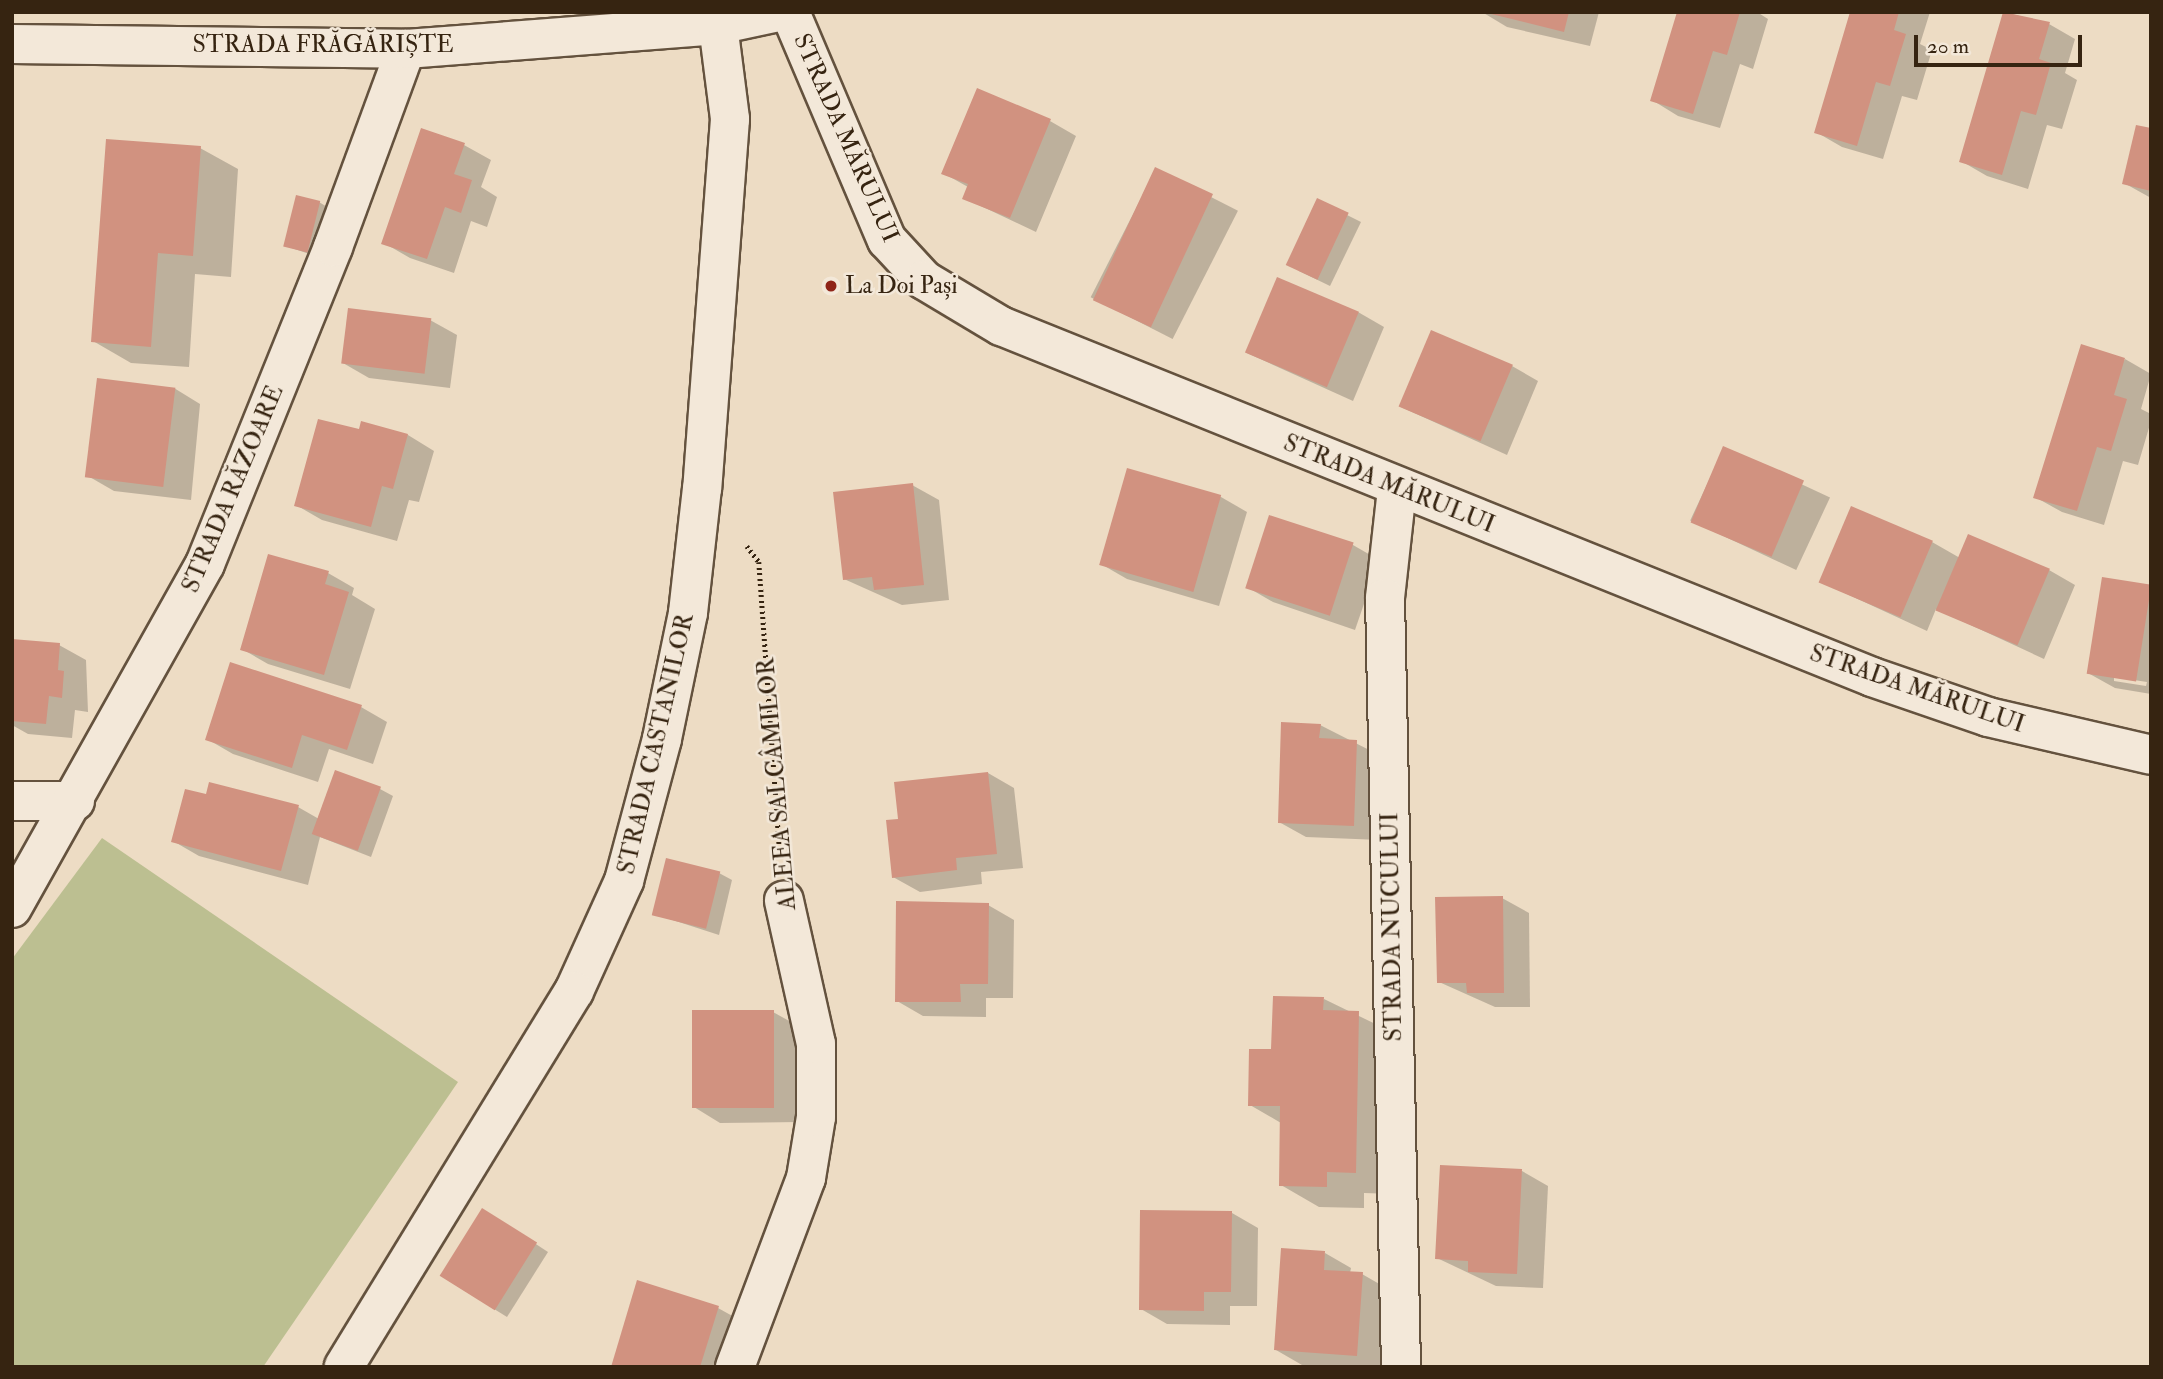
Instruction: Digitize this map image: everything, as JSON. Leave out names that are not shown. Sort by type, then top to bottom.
[{"type":"street","points":[[718,19],[778,12]]},
{"type":"street","name":"STRADA MĂRULUI","points":[[790,12],[887,240],[924,280],[1001,326],[1397,489],[1872,677],[1987,717],[2151,755]]},
{"type":"street","name":"STRADA FRĂGĂRIȘTE","points":[[12,44],[406,49],[718,19]]},
{"type":"street","name":"STRADA CASTANILOR","points":[[344,1367],[574,991],[624,881],[662,739],[688,614],[702,488],[730,119],[718,19]]},
{"type":"street","name":"STRADA RĂZOARE","points":[[12,908],[75,801],[205,564],[333,247],[406,49]]},
{"type":"street","name":"STRADA NUCULUI","points":[[1397,489],[1385,598],[1401,1367]]},
{"type":"street","points":[[12,801],[75,801]]},
{"type":"street","name":"ALEEA SALCÂMILOR","points":[[735,1367],[806,1178],[816,1117],[816,1044],[783,901]]},
{"type":"path","name":"ALEEA SALCÂMILOR","points":[[759,562],[783,901]]},
{"type":"green space","points":[[102,838],[458,1082],[263,1367],[12,1367],[12,959]]},
{"type":"building","points":[[1483,12],[1569,12],[1564,32]]},
{"type":"building","points":[[1677,12],[1740,12],[1727,55],[1713,51],[1693,114],[1650,101]]},
{"type":"building","points":[[1850,12],[1899,12],[1894,30],[1906,34],[1890,86],[1876,82],[1857,146],[1814,133]]},
{"type":"building","points":[[2003,12],[2050,22],[2039,59],[2051,63],[2036,115],[2021,111],[2002,175],[1959,162]]},
{"type":"building","points":[[977,88],[1051,119],[1010,218],[962,199],[968,184],[941,174]]},
{"type":"building","points":[[2136,125],[2151,128],[2151,191],[2122,184]]},
{"type":"building","points":[[421,128],[465,143],[454,174],[472,180],[461,213],[445,207],[427,259],[381,244]]},
{"type":"building","points":[[106,139],[201,146],[193,256],[158,253],[151,347],[91,342]]},
{"type":"building","points":[[1155,167],[1213,194],[1151,327],[1093,300]]},
{"type":"building","points":[[296,195],[320,201],[307,252],[283,246]]},
{"type":"building","points":[[1317,198],[1349,213],[1317,280],[1286,265]]},
{"type":"building","points":[[1277,277],[1359,312],[1327,387],[1245,352]]},
{"type":"building","points":[[348,308],[431,318],[425,374],[341,364]]},
{"type":"building","points":[[1431,330],[1513,365],[1480,441],[1399,406]]},
{"type":"building","points":[[2081,344],[2125,358],[2114,395],[2127,399],[2111,451],[2097,447],[2077,511],[2033,498]]},
{"type":"building","points":[[97,378],[175,388],[163,487],[85,477]]},
{"type":"building","points":[[318,419],[359,429],[361,421],[408,434],[393,489],[382,486],[371,527],[294,506]]},
{"type":"building","points":[[1723,446],[1804,480],[1772,557],[1691,522]]},
{"type":"building","points":[[1127,468],[1221,495],[1193,592],[1099,565]]},
{"type":"building","points":[[913,483],[924,585],[874,590],[872,577],[843,580],[833,492]]},
{"type":"building","points":[[1851,506],[1933,541],[1900,617],[1819,582]]},
{"type":"building","points":[[1269,515],[1354,543],[1330,616],[1245,588]]},
{"type":"building","points":[[1968,534],[2050,569],[2017,645],[1936,610]]},
{"type":"building","points":[[268,554],[329,571],[325,584],[349,592],[324,675],[240,650]]},
{"type":"building","points":[[2102,577],[2151,585],[2136,682],[2087,674]]},
{"type":"building","points":[[12,639],[60,643],[58,670],[64,671],[62,698],[49,696],[46,724],[12,721]]},
{"type":"building","points":[[230,662],[362,705],[347,750],[302,735],[292,768],[205,740]]},
{"type":"building","points":[[1281,722],[1321,724],[1319,738],[1357,740],[1354,826],[1278,823]]},
{"type":"building","points":[[335,770],[381,787],[358,851],[312,834]]},
{"type":"building","points":[[988,772],[997,854],[956,858],[957,870],[892,878],[886,820],[898,819],[894,782]]},
{"type":"building","points":[[209,782],[299,805],[281,871],[171,842],[185,789],[206,794]]},
{"type":"building","points":[[666,858],[720,872],[706,929],[652,915]]},
{"type":"building","points":[[1503,896],[1504,993],[1467,993],[1466,983],[1437,983],[1435,897]]},
{"type":"building","points":[[896,901],[989,903],[988,984],[960,984],[961,1002],[895,1002]]},
{"type":"building","points":[[1273,996],[1324,997],[1323,1010],[1359,1011],[1356,1173],[1327,1172],[1327,1187],[1279,1186],[1280,1106],[1248,1106],[1249,1049],[1271,1049]]},
{"type":"building","points":[[692,1010],[774,1010],[774,1108],[692,1108]]},
{"type":"building","points":[[1440,1165],[1522,1169],[1517,1274],[1468,1272],[1468,1261],[1435,1259]]},
{"type":"building","points":[[482,1208],[537,1242],[495,1310],[440,1276]]},
{"type":"building","points":[[1140,1210],[1232,1211],[1231,1292],[1204,1292],[1204,1311],[1139,1310]]},
{"type":"building","points":[[1281,1248],[1325,1251],[1324,1270],[1363,1272],[1357,1356],[1274,1350]]},
{"type":"building","points":[[637,1280],[719,1306],[700,1367],[611,1367]]},
{"type":"place","name":"La Doi Pași","points":[[831,286]]}]
